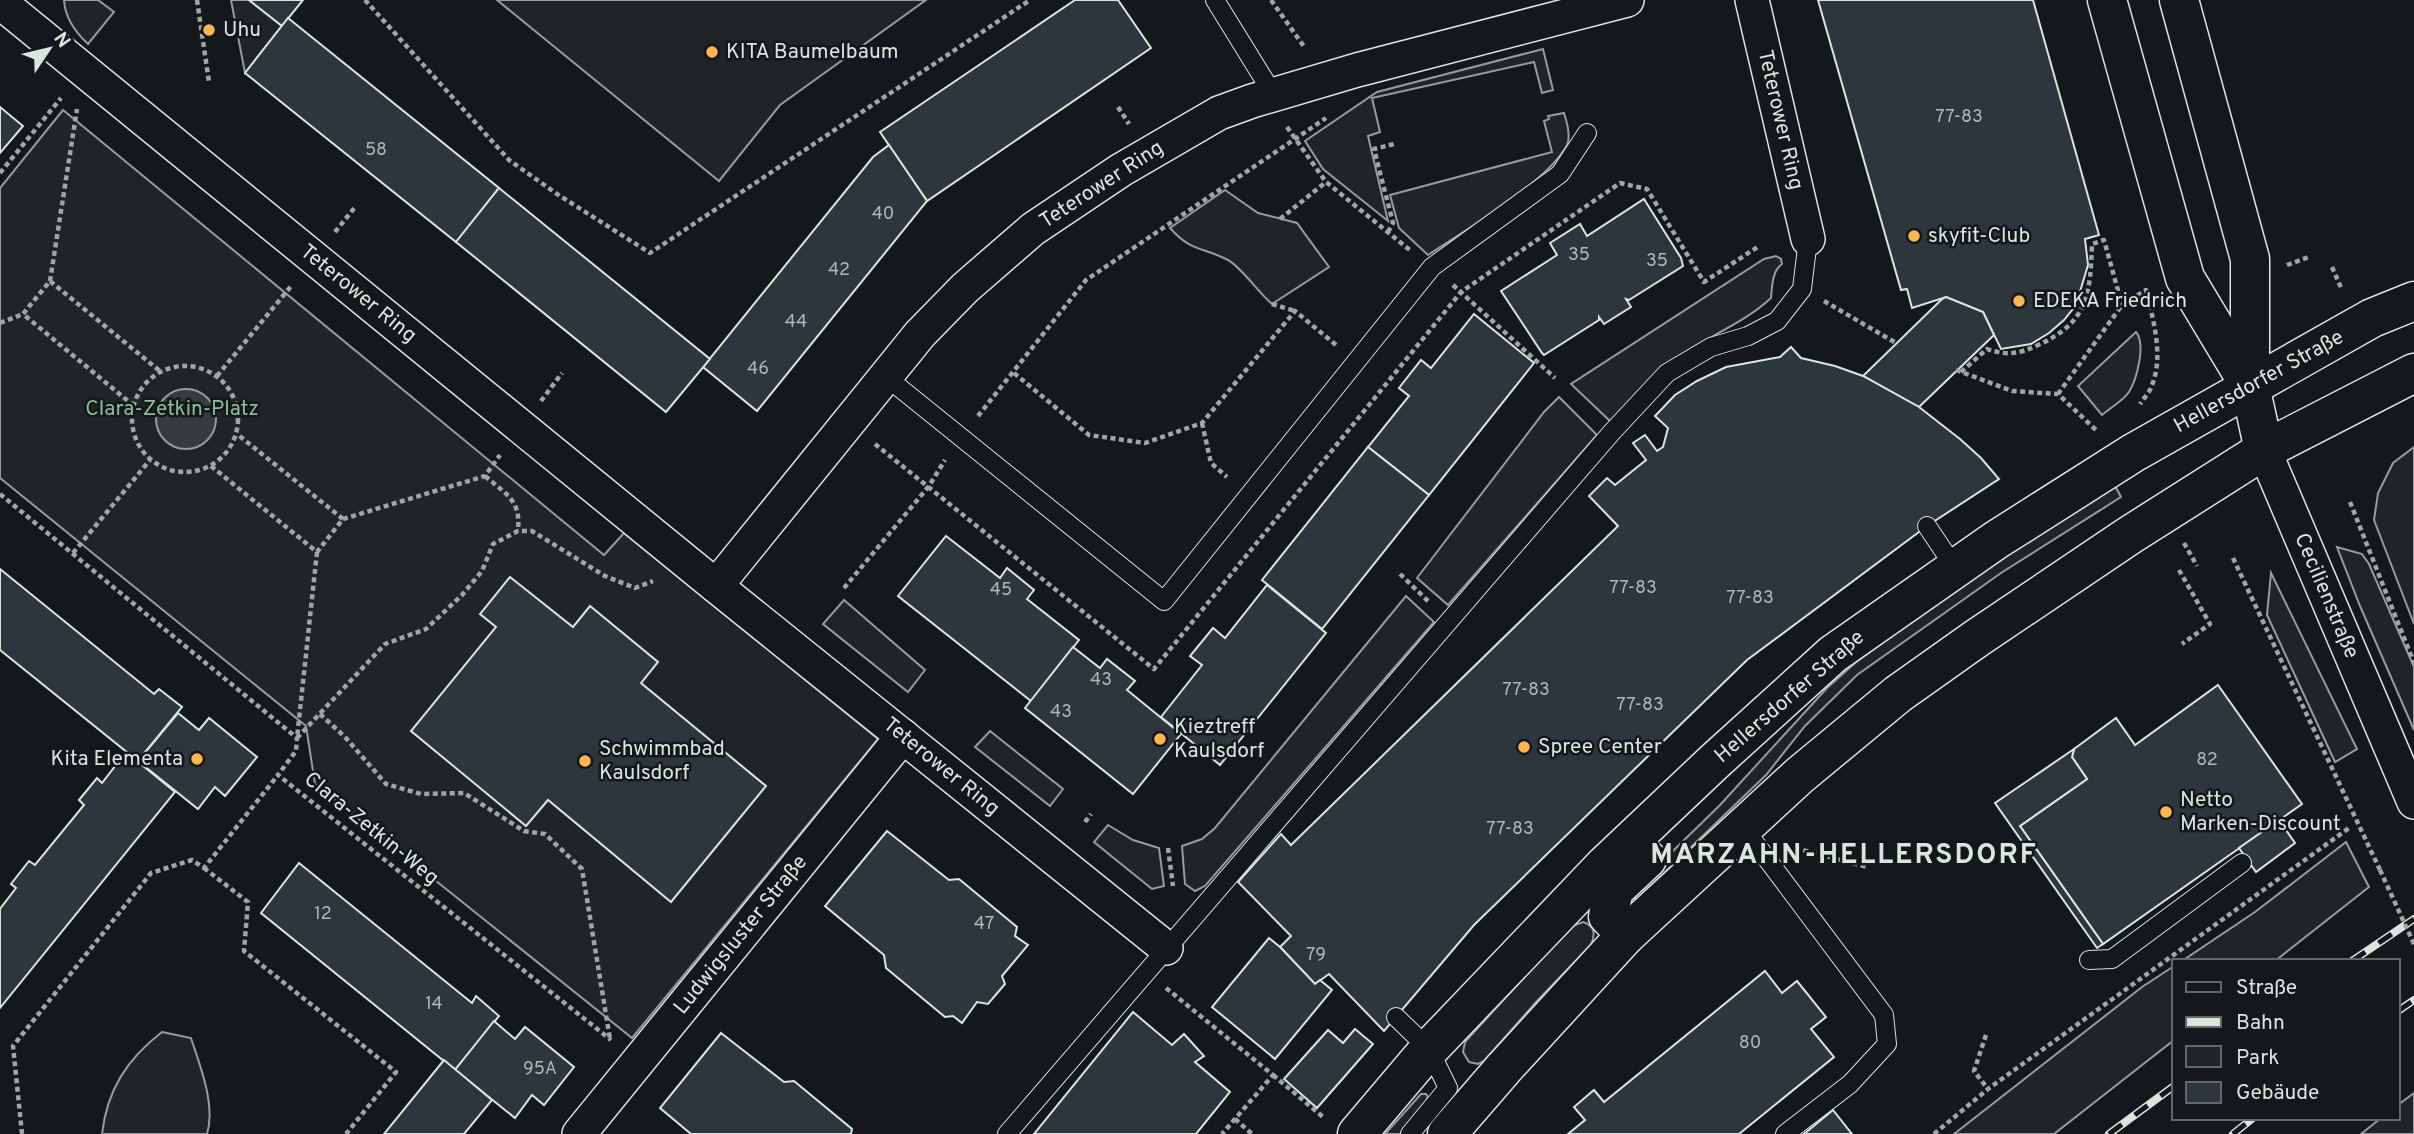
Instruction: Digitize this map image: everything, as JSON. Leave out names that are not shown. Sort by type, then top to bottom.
[{"type":"main road","name":"Cecilienstraße","points":[[2107,0],[2185,278],[2250,386]]},
{"type":"main road","name":"Cecilienstraße","points":[[2179,0],[2250,259],[2250,386],[2264,450]]},
{"type":"main road","name":"Hellersdorfer Straße","points":[[1341,1126],[1429,1049],[1605,865],[1833,654],[1955,568],[2133,453],[2372,318],[2414,301]]},
{"type":"main road","points":[[1447,1134],[1626,935],[1800,775],[1898,694],[2130,536],[2264,450],[2414,373]]},
{"type":"main road","points":[[1626,935],[1608,916],[1614,890],[1714,794],[1755,725]]},
{"type":"street","name":"Teterower Ring","points":[[716,586],[920,334],[965,288],[1033,229],[1121,170],[1219,113],[1273,94],[1627,0]]},
{"type":"street","name":"Teterower Ring","points":[[1752,0],[1808,239]]},
{"type":"street","name":"Teterower Ring","points":[[9,4],[83,70],[903,736],[1156,960]]},
{"type":"street","name":"Cecilienstraße","points":[[2264,450],[2414,802]]},
{"type":"street","name":"Ludwigsluster Straße","points":[[579,1134],[903,736]]},
{"type":"lane","points":[[1215,0],[1273,94]]},
{"type":"lane","points":[[885,376],[1164,601],[1432,267],[1560,174],[1587,133]]},
{"type":"lane","points":[[1007,1134],[1612,432],[1667,373],[1711,347],[1748,337],[1777,321],[1802,289],[1808,239]]},
{"type":"lane","points":[[1927,526],[1955,568]]},
{"type":"lane","points":[[1743,827],[1884,1015],[1887,1044],[1850,1084],[1785,1134]]},
{"type":"lane","points":[[2089,960],[2112,959],[2242,863]]},
{"type":"lane","points":[[1396,1017],[1429,1049],[1448,1088],[1409,1134]]},
{"type":"path","points":[[197,0],[209,82]]},
{"type":"path","points":[[365,0],[509,160],[650,253],[1030,0]]},
{"type":"path","points":[[1271,0],[1311,56],[1318,81]]},
{"type":"path","points":[[0,173],[83,70]]},
{"type":"path","points":[[0,323],[23,314],[50,281],[83,70]]},
{"type":"path","points":[[1273,94],[1294,140],[1325,182],[1432,267],[1555,378]]},
{"type":"path","points":[[1118,107],[1135,132]]},
{"type":"path","points":[[844,588],[929,486],[960,437],[1086,280],[1328,117]]},
{"type":"path","points":[[1388,232],[1393,223],[1374,149],[1394,144]]},
{"type":"path","points":[[1280,219],[1325,182]]},
{"type":"path","points":[[867,454],[876,443],[1154,669],[1461,292],[1619,183],[1647,188],[1704,282],[1759,246]]},
{"type":"path","points":[[2109,430],[2099,433],[2058,394],[2012,391],[1959,371],[1987,349],[2005,355],[2025,351],[2056,337],[2078,318],[2087,295],[2092,244],[2104,240],[2122,305]]},
{"type":"path","points":[[217,376],[314,258]]},
{"type":"path","points":[[50,281],[161,372]]},
{"type":"path","points":[[1802,289],[1896,343]]},
{"type":"path","points":[[2058,394],[2122,305],[2146,290],[2156,338],[2156,368],[2152,386],[2132,412]]},
{"type":"path","points":[[1272,304],[1296,311],[1385,385]]},
{"type":"path","points":[[1014,373],[1089,435],[1145,443],[1202,423],[1296,311]]},
{"type":"path","points":[[23,314],[134,406]]},
{"type":"path","points":[[175,367],[204,369],[217,376],[236,402],[239,418],[237,434],[232,447],[211,467],[179,473],[150,460],[140,449],[132,421],[134,406],[144,386],[161,372],[175,367]]},
{"type":"path","points":[[297,738],[317,552],[343,519],[485,476],[521,427]]},
{"type":"path","points":[[237,434],[343,519]]},
{"type":"path","points":[[73,553],[150,460]]},
{"type":"path","points":[[211,467],[317,552]]},
{"type":"path","points":[[485,476],[514,501],[519,514],[518,531]]},
{"type":"path","points":[[0,494],[297,738]]},
{"type":"path","points":[[2350,502],[2414,663]]},
{"type":"path","points":[[297,738],[385,644],[426,629],[482,571],[493,544],[518,531],[531,531],[605,576],[635,588],[653,581],[675,552]]},
{"type":"path","points":[[2232,558],[2414,944]]},
{"type":"path","points":[[2179,570],[2210,624],[2182,644]]},
{"type":"path","points":[[1400,575],[1449,621]]},
{"type":"path","name":"Clara-Zetkin-Weg","points":[[297,738],[296,751],[278,775],[612,1041],[582,869],[545,834],[524,831],[464,793],[421,794],[386,784],[320,713]]},
{"type":"path","points":[[204,868],[278,775]]},
{"type":"path","points":[[1084,822],[1091,814]]},
{"type":"path","points":[[1934,1134],[1988,1089],[2349,828]]},
{"type":"path","points":[[1790,846],[1867,867]]},
{"type":"path","points":[[1168,848],[1173,886]]},
{"type":"path","points":[[22,1134],[13,1046],[151,873],[192,860],[248,902],[244,951],[396,1072],[346,1134]]},
{"type":"path","points":[[1156,960],[1273,1075],[1341,1126]]},
{"type":"path","points":[[1986,1035],[1974,1071],[1988,1089]]},
{"type":"path","points":[[1222,1134],[1273,1075]]},
{"type":"path","points":[[1235,1119],[1252,1134]]},
{"type":"green space","points":[[64,0],[98,0],[114,12],[88,44],[79,35],[66,13]]},
{"type":"green space","points":[[231,0],[249,0],[282,26],[245,73]]},
{"type":"green space","name":"KITA Baumelbaum","points":[[497,0],[926,0],[780,105],[719,181]]},
{"type":"green space","points":[[1543,49],[1553,90],[1542,93],[1534,62],[1372,98],[1380,132],[1368,136],[1388,221],[1323,169],[1305,141],[1377,92]]},
{"type":"green space","name":"Clara-Zetkin-Platz","points":[[63,110],[604,555],[624,533],[878,739],[632,1038],[315,784],[306,726],[0,478],[0,188]]},
{"type":"green space","points":[[1564,113],[1569,133],[1567,145],[1542,175],[1504,205],[1428,255],[1399,228],[1390,195],[1552,152],[1544,121],[1549,119],[1548,116]]},
{"type":"green space","points":[[1225,190],[1258,213],[1297,223],[1329,267],[1272,304],[1233,263],[1191,245],[1170,228]]},
{"type":"green space","points":[[1776,256],[1781,259],[1782,264],[1774,275],[1771,298],[1748,316],[1674,360],[1610,421],[1571,384],[1764,259]]},
{"type":"green space","points":[[2136,332],[2140,353],[2132,386],[2123,398],[2102,415],[2078,386]]},
{"type":"green space","points":[[1559,397],[1597,435],[1448,605],[1417,578],[1544,412]]},
{"type":"green space","points":[[2414,447],[2414,624],[2374,520],[2378,493],[2393,463]]},
{"type":"green space","points":[[2114,484],[2121,497],[2001,573],[1857,675],[1805,726],[1766,775],[1637,899],[1632,897],[1632,891],[1720,805],[1827,688],[1855,663],[1945,597]]},
{"type":"green space","points":[[2337,547],[2362,554],[2369,564],[2414,667],[2414,730],[2360,606]]},
{"type":"green space","points":[[2271,573],[2357,749],[2335,762],[2267,615]]},
{"type":"green space","points":[[1406,596],[1434,622],[1205,886],[1195,891],[1185,884],[1182,846],[1202,839],[1215,828]]},
{"type":"green space","points":[[844,600],[925,670],[908,692],[823,624]]},
{"type":"green space","points":[[990,731],[1063,789],[1050,806],[975,747]]},
{"type":"green space","points":[[1108,825],[1133,840],[1159,848],[1164,886],[1152,889],[1094,842]]},
{"type":"green space","points":[[2346,842],[2369,887],[2278,959],[2185,959],[2255,912]]},
{"type":"green space","points":[[1583,922],[1593,931],[1591,945],[1484,1061],[1478,1064],[1469,1062],[1463,1052],[1465,1042],[1570,927]]},
{"type":"green space","points":[[2172,967],[2172,1042],[2054,1134],[1954,1134],[2142,987]]},
{"type":"green space","points":[[162,1032],[191,1038],[208,1098],[210,1111],[207,1134],[102,1134],[109,1103],[121,1077],[139,1053]]},
{"type":"green space","points":[[2414,1093],[2414,1134],[2361,1134],[2378,1120],[2400,1120],[2400,1104]]},
{"type":"green space","points":[[1421,1094],[1428,1097],[1423,1108],[1400,1134],[1385,1134]]},
{"type":"shaded area","points":[[180,389],[192,389],[208,397],[214,407],[214,431],[208,441],[192,449],[180,449],[164,441],[156,425],[156,413],[164,397]]},
{"type":"building","points":[[249,0],[303,0],[282,26]]},
{"type":"building","points":[[1075,0],[1118,0],[1151,48],[927,201],[880,132]]},
{"type":"building","points":[[1818,0],[2033,0],[2099,235],[2085,239],[2088,265],[2076,305],[2049,333],[2031,344],[2001,349],[1983,312],[1946,297],[1912,308],[1907,289],[1901,290]]},
{"type":"building","points":[[288,18],[499,188],[456,242],[245,73]]},
{"type":"building","points":[[0,107],[23,126],[0,153]]},
{"type":"building","points":[[889,145],[927,201],[757,411],[703,367],[873,157]]},
{"type":"building","points":[[499,188],[710,359],[666,412],[456,242]]},
{"type":"building","points":[[1644,199],[1681,258],[1683,266],[1629,300],[1626,299],[1631,307],[1604,324],[1599,317],[1599,320],[1544,355],[1501,291],[1557,255],[1550,243],[1580,224],[1587,236]]},
{"type":"building","points":[[1946,297],[1983,312],[1994,335],[1919,407],[1863,376],[1942,299]]},
{"type":"building","points":[[1474,314],[1534,363],[1429,495],[1368,447],[1409,396],[1399,388],[1421,360],[1431,368]]},
{"type":"building","name":"Spree Center","points":[[1791,347],[1801,358],[1863,376],[1919,407],[1960,439],[1999,479],[1927,526],[1747,660],[1474,925],[1384,1031],[1329,974],[1315,984],[1280,947],[1291,936],[1238,882],[1281,834],[1291,845],[1618,526],[1589,496],[1607,478],[1615,485],[1646,460],[1633,443],[1645,435],[1657,451],[1663,447],[1668,428],[1655,416],[1675,395],[1726,367],[1780,357]]},
{"type":"building","points":[[1368,447],[1429,495],[1322,629],[1262,580]]},
{"type":"building","points":[[946,536],[1000,578],[1007,568],[1034,590],[1027,599],[1079,640],[1031,701],[898,596]]},
{"type":"building","points":[[0,569],[154,694],[159,689],[182,707],[138,761],[0,650]]},
{"type":"building","points":[[510,577],[573,627],[590,606],[658,662],[641,683],[766,786],[671,902],[548,800],[526,826],[411,731],[496,627],[480,614]]},
{"type":"building","points":[[1267,585],[1326,633],[1220,765],[1161,717],[1202,665],[1190,656],[1213,628],[1225,638]]},
{"type":"building","points":[[1073,647],[1100,668],[1107,659],[1135,681],[1127,690],[1181,734],[1133,794],[1025,708]]},
{"type":"building","name":"Netto Marken-Discount","points":[[2218,685],[2302,804],[2103,944],[2020,826],[2087,779],[2072,757],[2074,749],[2116,718],[2135,745]]},
{"type":"building","name":"Kita Elementa","points":[[178,713],[199,730],[209,718],[257,757],[225,796],[215,787],[198,809],[138,761]]},
{"type":"building","points":[[2074,749],[2072,757],[2087,779],[2020,826],[2103,944],[2097,948],[1995,803]]},
{"type":"building","points":[[126,752],[175,792],[0,1008],[0,909],[16,888],[11,884],[29,861],[35,865],[84,805],[79,800],[97,778],[102,783]]},
{"type":"building","points":[[2279,820],[2295,843],[2256,872],[2239,848]]},
{"type":"building","points":[[887,831],[949,880],[959,879],[1017,927],[1015,936],[1028,945],[1002,976],[1005,984],[988,1004],[977,1002],[962,1023],[953,1016],[945,1017],[886,968],[884,955],[825,906]]},
{"type":"building","points":[[299,863],[472,1003],[476,996],[499,1016],[455,1070],[261,913]]},
{"type":"building","points":[[1269,938],[1315,984],[1320,980],[1332,990],[1275,1059],[1212,1007]]},
{"type":"building","points":[[1765,971],[1782,993],[1797,981],[1826,1017],[1811,1029],[1834,1057],[1739,1134],[1568,1134],[1585,1120],[1574,1107],[1594,1090],[1604,1102]]},
{"type":"building","points":[[1133,1012],[1172,1045],[1184,1034],[1204,1056],[1195,1062],[1230,1092],[1196,1134],[1034,1134]]},
{"type":"building","points":[[494,1021],[515,1039],[525,1027],[574,1067],[544,1105],[532,1095],[515,1118],[455,1070]]},
{"type":"building","points":[[1355,1029],[1373,1044],[1317,1108],[1284,1079],[1328,1030],[1343,1043]]},
{"type":"building","points":[[721,1033],[784,1082],[794,1081],[852,1129],[851,1134],[691,1134],[660,1108]]},
{"type":"building","points":[[444,1060],[492,1100],[464,1134],[384,1134]]},
{"type":"building","points":[[1833,1110],[1852,1134],[1804,1134]]},
{"type":"railway","points":[[2355,959],[2414,919]]},
{"type":"railway","points":[[2400,1010],[2414,1000]]},
{"type":"railway","points":[[2109,1134],[2172,1087]]},
{"type":"railway","points":[[2233,1134],[2250,1120]]},
{"type":"place","name":"Uhu","points":[[209,30]]},
{"type":"place","name":"KITA Baumelbaum","points":[[712,52]]},
{"type":"place","name":"skyfit-Club","points":[[1914,236]]},
{"type":"place","name":"EDEKA Friedrich","points":[[2019,301]]},
{"type":"place","name":"Kieztreff Kaulsdorf","points":[[1160,739]]},
{"type":"place","name":"Spree Center","points":[[1524,747]]},
{"type":"place","name":"Kita Elementa","points":[[197,759]]},
{"type":"place","name":"Schwimmbad Kaulsdorf","points":[[585,761]]},
{"type":"place","name":"Netto Marken-Discount","points":[[2166,812]]},
{"type":"district","name":"MARZAHN-HELLERSDORF","points":[[1844,856]]}]
